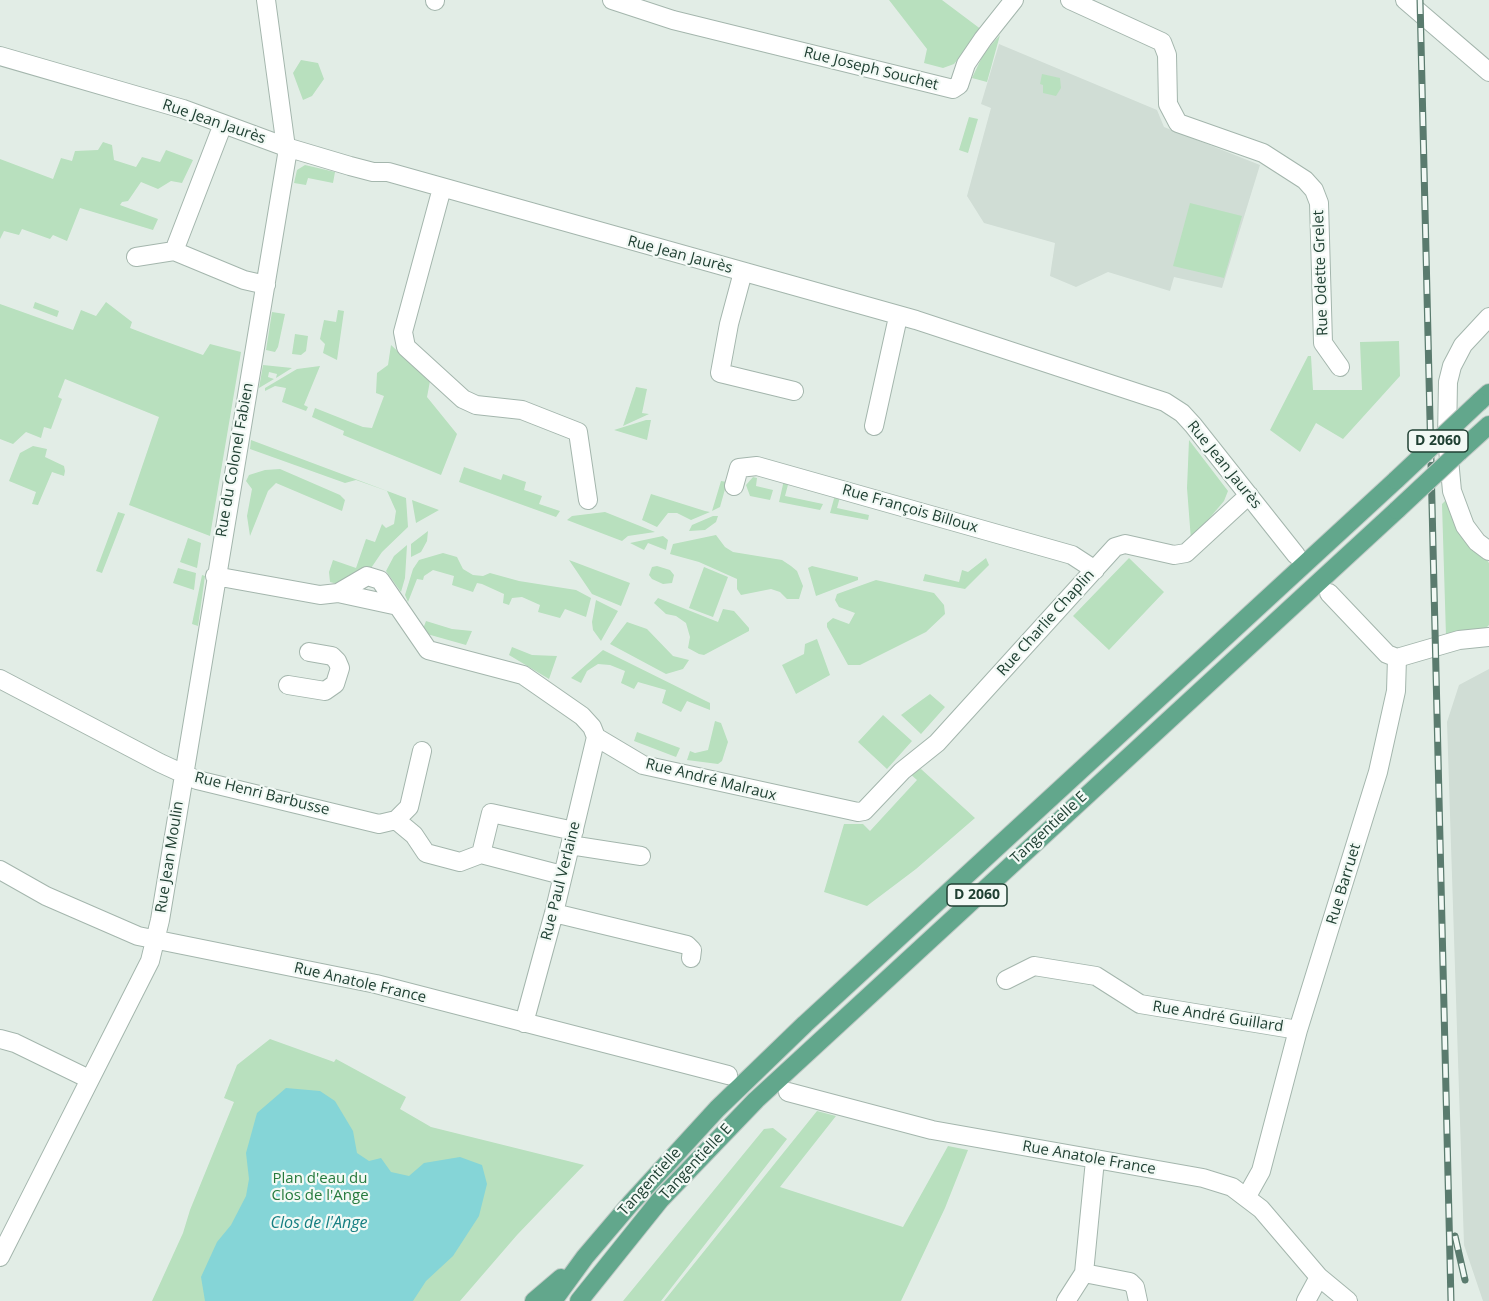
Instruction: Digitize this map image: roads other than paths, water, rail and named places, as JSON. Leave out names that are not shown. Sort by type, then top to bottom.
[{"type":"main road","name":"Tangentielle E","points":[[717,1109],[805,1024],[1486,396]]},
{"type":"main road","name":"Tangentielle E","points":[[579,1301],[660,1200],[747,1108],[1485,429]]},
{"type":"main road","points":[[594,1301],[609,1279],[747,1108]]},
{"type":"main road","name":"Tangentielle","points":[[585,1257],[717,1109]]},
{"type":"main road","points":[[534,1301],[585,1257]]},
{"type":"main road","name":"D 2060","points":[[553,1301],[585,1257]]},
{"type":"street","name":"Rue du Colonel Fabien","points":[[184,774],[215,576],[266,285],[286,147],[266,0]]},
{"type":"street","name":"Rue Joseph Souchet","points":[[612,0],[785,56],[955,88],[959,85],[966,64],[1014,0]]},
{"type":"street","name":"Rue Odette Grelet","points":[[1070,0],[1162,42],[1167,55],[1168,104],[1178,123],[1263,153],[1305,180],[1314,190],[1319,203],[1323,343],[1340,367]]},
{"type":"street","points":[[1405,0],[1489,72]]},
{"type":"street","name":"Rue Jean Jaurès","points":[[0,56],[183,109],[286,147],[442,188],[898,317],[1052,363],[1170,405],[1193,425],[1296,555]]},
{"type":"street","points":[[174,251],[223,124]]},
{"type":"street","points":[[442,188],[403,332],[406,347],[463,399],[476,405],[522,410],[578,432],[588,500]]},
{"type":"street","points":[[136,257],[174,251],[244,280],[266,285]]},
{"type":"street","points":[[743,272],[729,324],[720,374],[794,391]]},
{"type":"street","points":[[874,426],[898,317]]},
{"type":"street","points":[[1489,317],[1463,345],[1452,366],[1448,382],[1447,429],[1452,490],[1465,526],[1477,542],[1489,551]]},
{"type":"street","name":"Rue François Billoux","points":[[734,486],[739,468],[757,465],[1072,555],[1095,570]]},
{"type":"street","name":"Rue Charlie Chaplin","points":[[864,811],[902,771],[937,743],[1115,548],[1125,544],[1174,555],[1186,553],[1249,495]]},
{"type":"street","name":"Rue André Malraux","points":[[215,576],[398,606],[428,650],[523,675],[582,716],[592,727],[596,737],[644,765],[847,812],[864,811]]},
{"type":"street","points":[[1329,593],[1388,654],[1397,658],[1459,640],[1489,637]]},
{"type":"street","points":[[288,685],[325,691],[335,684],[340,668],[338,661],[332,656],[309,652]]},
{"type":"street","name":"Rue Barruet","points":[[1246,1196],[1261,1171],[1298,1030],[1378,772],[1396,691],[1397,658]]},
{"type":"street","name":"Rue Henri Barbusse","points":[[0,679],[197,780],[379,824],[396,820]]},
{"type":"street","name":"Rue Paul Verlaine","points":[[524,1023],[554,913],[587,765],[596,737]]},
{"type":"street","points":[[422,751],[412,800],[406,813],[396,820],[414,835],[426,853],[460,862],[481,854],[562,874]]},
{"type":"street","name":"Rue Jean Moulin","points":[[0,1257],[150,961],[184,774]]},
{"type":"street","points":[[481,854],[491,813],[641,856]]},
{"type":"street","name":"Rue Anatole France","points":[[0,870],[46,896],[110,926],[155,940],[376,984],[728,1075]]},
{"type":"street","points":[[554,913],[687,945],[692,951],[690,958]]},
{"type":"street","name":"Rue André Guillard","points":[[1006,980],[1034,966],[1096,976],[1140,1004],[1298,1030]]},
{"type":"street","points":[[0,1040],[15,1043],[90,1079]]},
{"type":"street","name":"Rue Anatole France","points":[[788,1092],[932,1130],[1203,1178],[1232,1187],[1246,1196],[1274,1224],[1319,1276],[1348,1301]]},
{"type":"street","points":[[1066,1301],[1084,1273],[1095,1160]]},
{"type":"street","points":[[1084,1273],[1130,1282],[1135,1287],[1138,1301]]},
{"type":"street","points":[[1306,1301],[1319,1276]]},
{"type":"water","name":"Clos de l'Ange","points":[[286,1088],[320,1091],[335,1101],[353,1131],[357,1153],[369,1161],[381,1158],[391,1172],[409,1176],[424,1163],[460,1157],[482,1165],[487,1184],[479,1216],[453,1256],[426,1281],[413,1301],[205,1301],[201,1277],[217,1242],[231,1225],[246,1196],[249,1179],[246,1153],[257,1113]]},
{"type":"railway","points":[[1420,0],[1451,1301]]},
{"type":"railway","points":[[1455,1236],[1465,1280]]},
{"type":"park label","name":"Plan d'eau du Clos de l'Ange","points":[[320,1188]]}]
